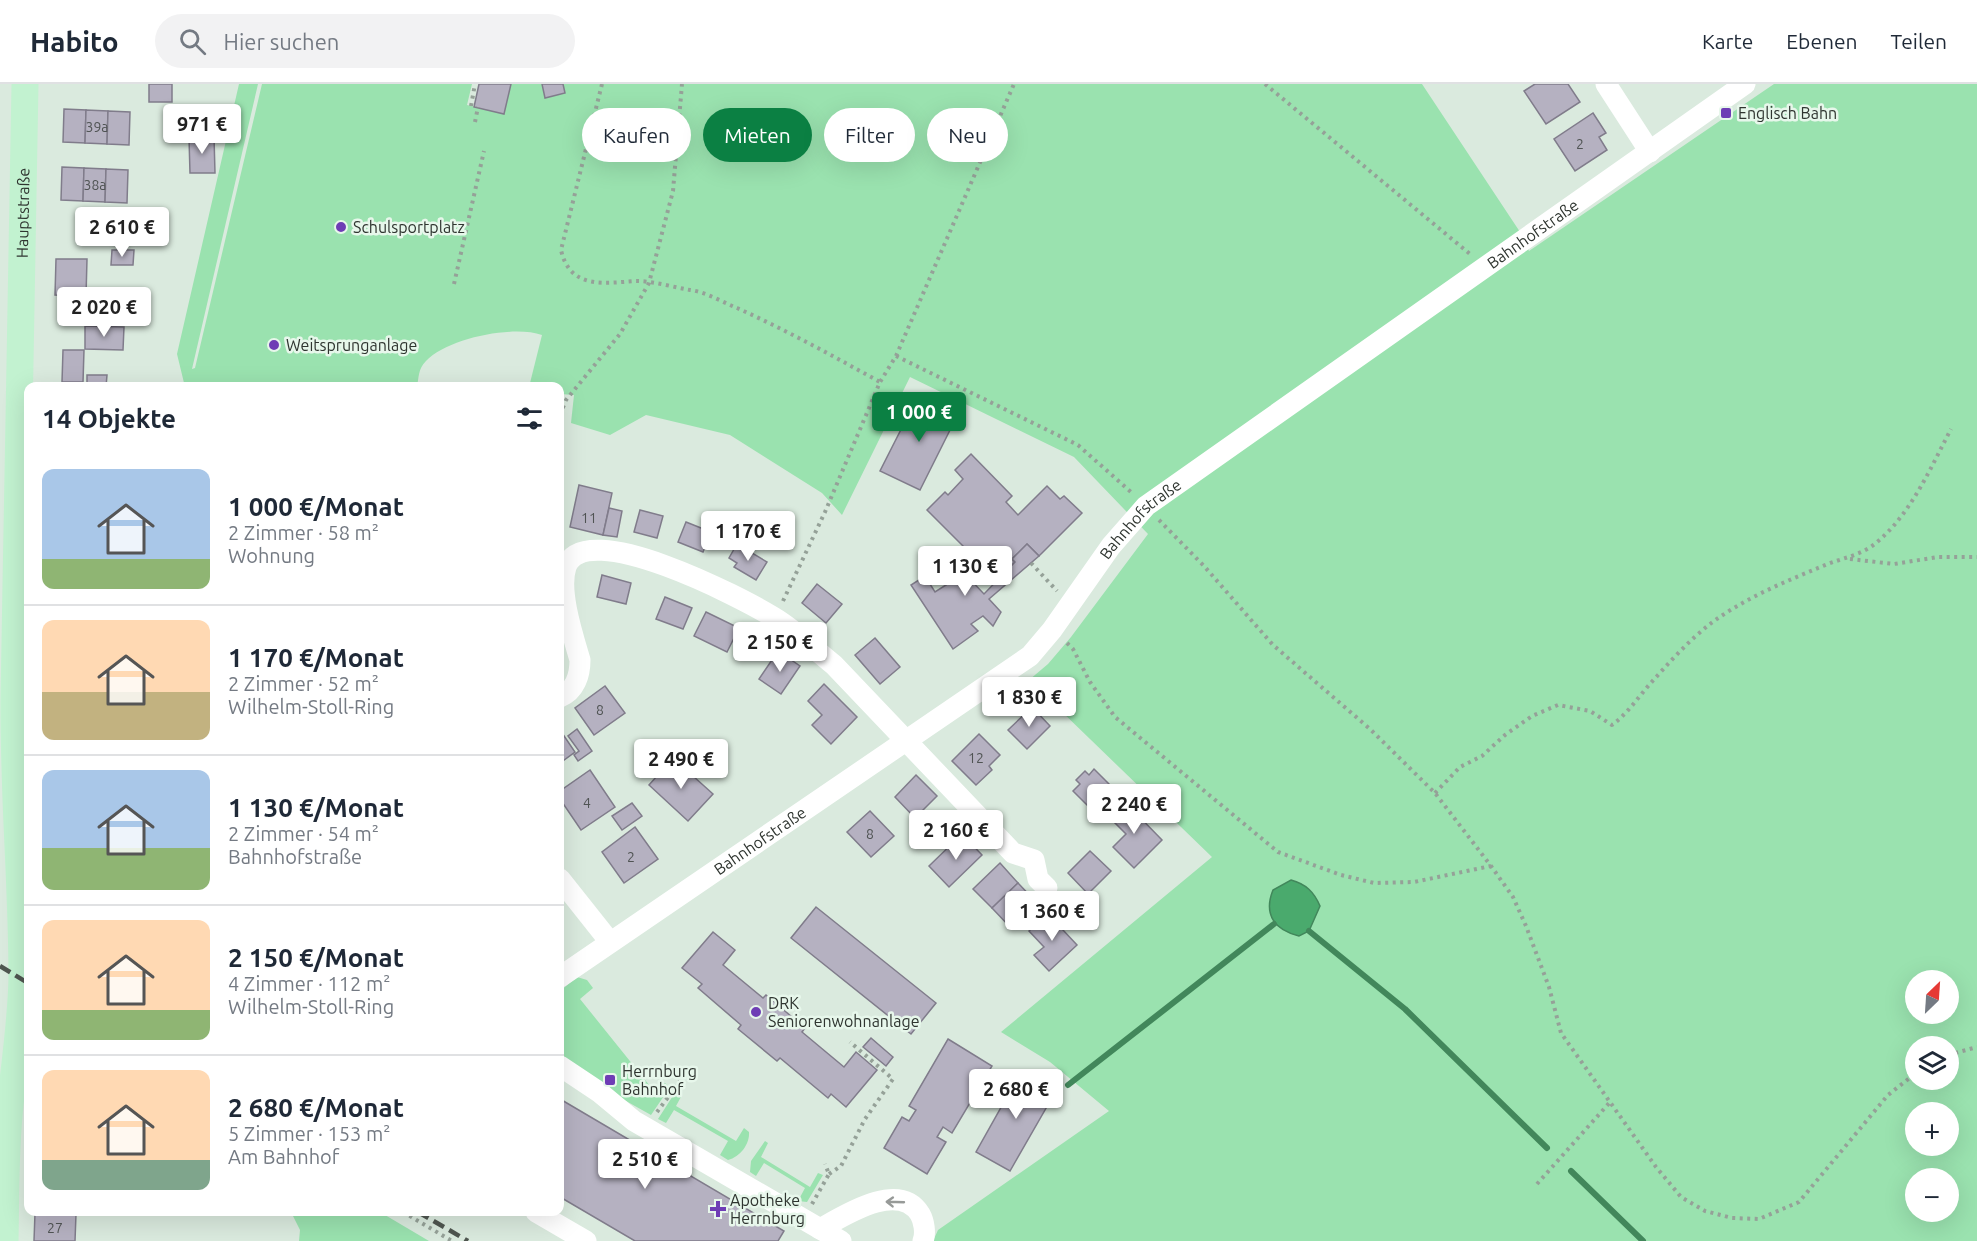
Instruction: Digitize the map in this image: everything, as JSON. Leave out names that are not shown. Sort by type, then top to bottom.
[{"type":"main road","name":"Hauptstraße","points":[[6,1241],[10,1107],[19,1038],[22,979],[25,84]]},
{"type":"street","points":[[1606,84],[1650,152]]},
{"type":"street","name":"Bahnhofstraße","points":[[564,974],[1030,656],[1052,630],[1111,546],[1146,506],[1745,84]]},
{"type":"street","points":[[564,579],[566,566],[580,551],[600,551],[633,556],[673,568],[718,587],[775,618],[834,665],[1013,853],[1034,860],[1038,879],[1047,888]]},
{"type":"street","points":[[564,590],[580,660],[580,672],[575,684],[564,694]]},
{"type":"street","points":[[564,884],[609,942]]},
{"type":"street","points":[[564,1069],[647,1129],[841,1241]]},
{"type":"street","points":[[812,1224],[861,1206],[897,1199],[914,1205],[922,1218],[925,1236],[923,1241]]},
{"type":"street","points":[[543,1216],[586,1241]]},
{"type":"path","points":[[471,106],[475,84]]},
{"type":"path","points":[[602,84],[561,250],[565,265],[578,276],[595,283],[649,282],[698,291],[781,328],[880,382]]},
{"type":"path","points":[[564,405],[620,334],[649,282],[673,191],[682,84]]},
{"type":"path","points":[[775,618],[825,513],[880,382],[896,356],[1014,84]]},
{"type":"path","points":[[1265,84],[1486,268]]},
{"type":"path","points":[[475,122],[478,107]]},
{"type":"path","points":[[454,284],[484,150]]},
{"type":"path","points":[[896,356],[1078,445],[1146,506],[1204,566],[1273,645],[1370,729],[1435,793],[1513,897],[1549,987],[1562,1033],[1656,1167],[1682,1197],[1705,1211],[1732,1218],[1759,1219],[1799,1202],[1888,1095],[1905,1082]]},
{"type":"path","points":[[1435,793],[1460,766],[1482,756],[1505,735],[1532,716],[1558,705],[1590,711],[1612,724],[1631,708],[1648,686],[1708,625],[1748,599],[1824,565],[1850,559],[1875,544],[1898,521],[1919,489],[1951,429]]},
{"type":"path","points":[[1850,559],[1894,564],[1938,558],[1977,557]]},
{"type":"path","points":[[1031,563],[1071,604]]},
{"type":"path","points":[[1052,630],[1073,649],[1090,682],[1115,717],[1207,791],[1258,838],[1278,852],[1317,864],[1341,875],[1374,883],[1414,882],[1491,866]]},
{"type":"path","points":[[829,1174],[841,1167],[865,1119],[893,1079],[850,1042]]},
{"type":"path","points":[[1959,1052],[1977,1047]]},
{"type":"path","points":[[647,1129],[660,1105],[680,1081]]},
{"type":"path","points":[[1537,1184],[1611,1101]]},
{"type":"path","points":[[812,1224],[829,1174],[825,1164]]},
{"type":"path","points":[[410,1216],[452,1241]]},
{"type":"shaded area","points":[[239,84],[258,84],[192,369],[195,368],[262,84],[472,84],[467,105],[503,113],[511,84],[542,84],[546,97],[565,93],[563,84],[1422,84],[1520,232],[1529,251],[1774,84],[1977,84],[1977,1241],[933,1241],[938,1230],[1109,1111],[1050,1062],[1001,1032],[1212,857],[1029,680],[1048,664],[1071,637],[1148,534],[1074,457],[910,377],[842,515],[822,493],[730,435],[646,415],[610,435],[571,423],[574,395],[564,394],[564,382],[530,382],[542,335],[530,332],[498,333],[449,346],[423,364],[418,382],[184,382],[177,354]]},
{"type":"shaded area","points":[[1291,880],[1309,889],[1320,906],[1309,931],[1299,936],[1283,930],[1273,920],[1269,907],[1273,890]]},
{"type":"shaded area","points":[[577,977],[587,980],[593,988],[580,999],[654,1091],[665,1083],[670,1087],[651,1115],[601,1087],[564,1059],[564,988]]},
{"type":"shaded area","points":[[676,1091],[682,1095],[676,1106],[736,1141],[744,1128],[749,1132],[748,1141],[740,1153],[728,1160],[720,1155],[728,1141],[674,1110],[666,1123],[658,1119]]},
{"type":"shaded area","points":[[765,1141],[768,1143],[761,1157],[810,1187],[818,1173],[823,1175],[807,1202],[798,1201],[805,1188],[764,1163],[756,1176],[750,1172],[751,1161]]},
{"type":"shaded area","points":[[293,1216],[387,1216],[429,1241],[299,1241],[300,1230]]},
{"type":"building","points":[[149,84],[172,84],[172,102],[149,102]]},
{"type":"building","points":[[479,84],[511,84],[504,114],[474,107]]},
{"type":"building","points":[[542,84],[563,84],[565,93],[545,98]]},
{"type":"building","points":[[1535,84],[1568,84],[1580,102],[1546,124],[1524,91]]},
{"type":"building","points":[[64,109],[86,110],[85,143],[63,142]]},
{"type":"building","points":[[86,110],[108,111],[107,144],[85,143]]},
{"type":"building","points":[[108,111],[130,112],[129,145],[107,144]]},
{"type":"building","points":[[1593,113],[1606,133],[1599,137],[1607,150],[1575,171],[1554,139]]},
{"type":"building","points":[[214,137],[215,173],[190,173],[189,138]]},
{"type":"building","points":[[62,167],[84,168],[83,201],[61,200]]},
{"type":"building","points":[[84,168],[106,169],[105,202],[83,201]]},
{"type":"building","points":[[106,169],[128,170],[127,203],[105,202]]},
{"type":"building","points":[[112,250],[134,250],[133,265],[111,265]]},
{"type":"building","points":[[56,259],[87,259],[86,296],[55,295]]},
{"type":"building","points":[[85,326],[124,327],[123,350],[85,349]]},
{"type":"building","points":[[63,350],[84,350],[83,382],[62,382]]},
{"type":"building","points":[[87,375],[107,375],[106,382],[87,382]]},
{"type":"building","points":[[918,396],[957,416],[920,490],[880,471]]},
{"type":"building","points":[[971,454],[1012,496],[1006,502],[1018,515],[1047,486],[1060,499],[1064,496],[1082,513],[1039,556],[1027,544],[1012,559],[1015,562],[997,580],[927,510],[945,492],[948,495],[963,479],[955,470]]},
{"type":"building","points":[[579,485],[612,493],[603,535],[570,527]]},
{"type":"building","points":[[609,508],[622,511],[617,537],[603,535]]},
{"type":"building","points":[[640,510],[663,516],[657,538],[634,532]]},
{"type":"building","points":[[686,522],[711,532],[703,552],[678,542]]},
{"type":"building","points":[[737,544],[767,562],[756,580],[734,567],[737,563],[729,558]]},
{"type":"building","points":[[1027,544],[1039,556],[989,599],[1001,612],[993,626],[983,616],[971,624],[978,631],[953,649],[911,585],[925,576],[935,592],[946,585],[931,567],[946,554],[984,594],[1015,562],[1012,559]]},
{"type":"building","points":[[602,575],[631,583],[626,604],[597,597]]},
{"type":"building","points":[[817,584],[842,604],[826,623],[802,603]]},
{"type":"building","points":[[665,597],[692,608],[683,629],[656,619]]},
{"type":"building","points":[[706,612],[739,628],[727,652],[694,636]]},
{"type":"building","points":[[875,638],[900,667],[880,684],[855,655]]},
{"type":"building","points":[[778,651],[800,666],[781,694],[759,679]]},
{"type":"building","points":[[824,684],[857,717],[831,744],[812,725],[822,715],[808,701]]},
{"type":"building","points":[[605,686],[625,713],[594,735],[575,708]]},
{"type":"building","points":[[1032,707],[1050,726],[1027,749],[1008,730]]},
{"type":"building","points":[[577,729],[592,751],[578,761],[574,755],[579,751],[568,736]]},
{"type":"building","points":[[979,734],[1000,755],[989,766],[992,770],[976,785],[952,761]]},
{"type":"building","points":[[564,736],[575,752],[564,760]]},
{"type":"building","points":[[673,758],[713,794],[688,821],[649,785]]},
{"type":"building","points":[[1094,769],[1109,784],[1088,806],[1073,791],[1080,784],[1076,780],[1085,771],[1089,775]]},
{"type":"building","points":[[590,770],[615,807],[581,830],[564,805],[564,788]]},
{"type":"building","points":[[916,775],[937,796],[915,818],[895,797]]},
{"type":"building","points":[[1124,801],[1162,840],[1134,868],[1113,847],[1126,834],[1109,817]]},
{"type":"building","points":[[632,803],[642,816],[622,830],[612,816]]},
{"type":"building","points":[[870,811],[894,836],[871,857],[847,832]]},
{"type":"building","points":[[635,827],[658,859],[624,883],[602,852]]},
{"type":"building","points":[[962,834],[982,855],[949,887],[929,866]]},
{"type":"building","points":[[1090,851],[1111,871],[1088,894],[1068,873]]},
{"type":"building","points":[[1000,863],[1018,883],[992,908],[973,889]]},
{"type":"building","points":[[1018,883],[1036,902],[1010,927],[992,908]]},
{"type":"building","points":[[816,907],[936,1003],[911,1034],[791,938]]},
{"type":"building","points":[[1048,914],[1077,945],[1049,971],[1034,955],[1044,947],[1029,931]]},
{"type":"building","name":"DRK Seniorenwohnanlage","points":[[713,932],[735,950],[723,965],[763,998],[766,995],[805,1028],[802,1032],[844,1067],[856,1052],[877,1070],[846,1107],[831,1094],[828,1098],[780,1058],[777,1061],[738,1029],[741,1025],[698,988],[702,984],[682,968]]},
{"type":"building","points":[[871,1038],[893,1057],[886,1066],[863,1047]]},
{"type":"building","points":[[948,1039],[992,1066],[952,1133],[943,1127],[937,1137],[946,1142],[927,1174],[884,1148],[902,1117],[909,1121],[916,1110],[909,1106]]},
{"type":"building","points":[[1022,1070],[1057,1089],[1010,1171],[976,1152]]},
{"type":"building","points":[[564,1101],[784,1231],[778,1241],[635,1241],[564,1199]]},
{"type":"building","points":[[35,1216],[76,1216],[75,1241],[34,1241]]},
{"type":"waterway","points":[[1068,1085],[1274,924]]},
{"type":"waterway","points":[[1309,931],[1405,1009],[1547,1148]]},
{"type":"waterway","points":[[1571,1171],[1643,1241]]},
{"type":"railway","points":[[0,966],[24,981]]},
{"type":"railway","points":[[425,1216],[468,1241]]},
{"type":"place","name":"Englisch Bahn","points":[[1726,113]]},
{"type":"place","name":"Schulsportplatz","points":[[341,227]]},
{"type":"place","name":"Weitsprunganlage","points":[[274,345]]},
{"type":"place","name":"DRK Seniorenwohnanlage","points":[[756,1012]]},
{"type":"place","name":"Herrnburg Bahnhof","points":[[610,1080]]},
{"type":"place","name":"Apotheke Herrnburg","points":[[718,1209]]}]
